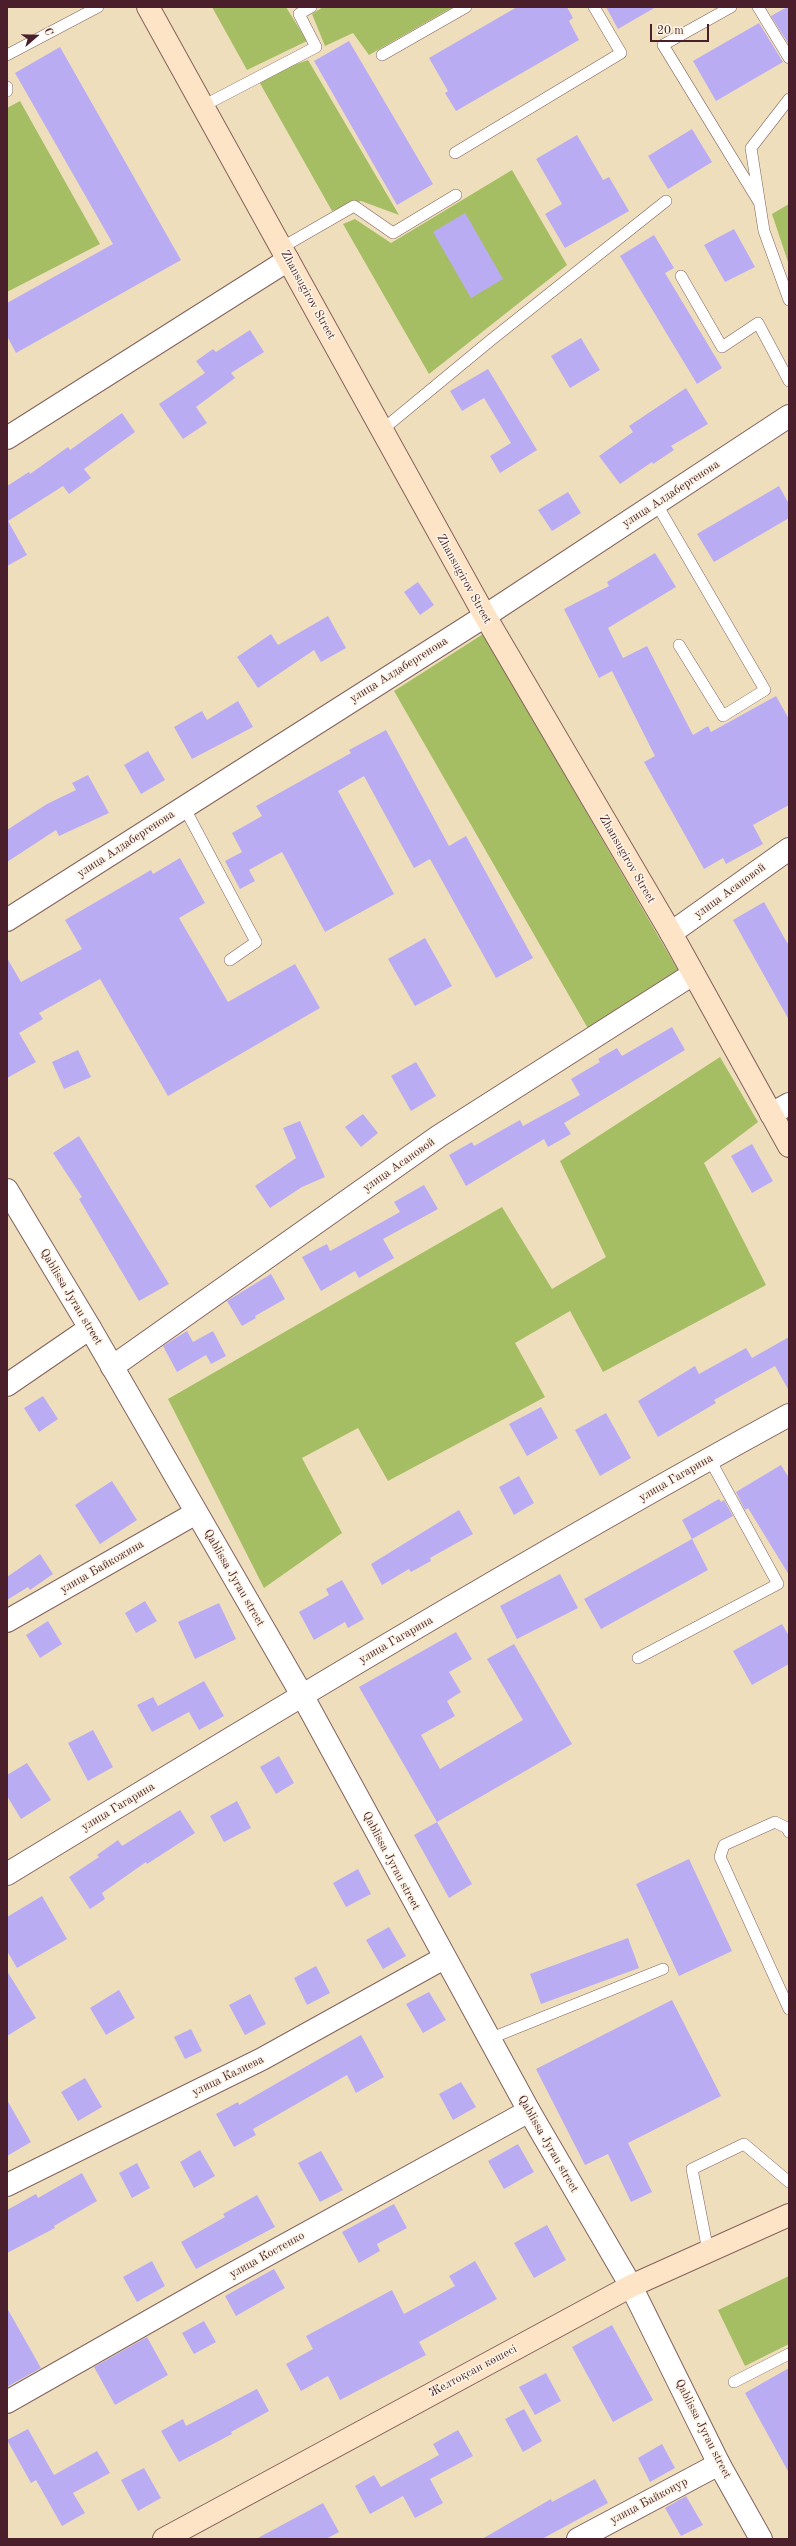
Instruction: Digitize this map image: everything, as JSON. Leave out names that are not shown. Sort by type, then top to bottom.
[{"type":"main road","name":"Zhansugirov Street","points":[[148,7],[485,616],[693,974],[780,1109],[789,1146]]},
{"type":"main road","name":"Желтоқсан көшесі","points":[[164,2539],[631,2286],[789,2215]]},
{"type":"street","points":[[7,438],[285,254]]},
{"type":"street","name":"улица Алдабергенова","points":[[7,920],[485,616],[789,416]]},
{"type":"street","name":"улица Асановой","points":[[671,934],[789,848]]},
{"type":"street","name":"улица Асановой","points":[[112,1367],[440,1136],[693,974]]},
{"type":"street","name":"Qablissa Jyrau street","points":[[7,1190],[90,1328],[302,1695],[528,2111],[631,2286],[719,2464],[761,2539]]},
{"type":"street","points":[[7,1385],[90,1328]]},
{"type":"street","name":"улица Гагарина","points":[[7,1874],[302,1695],[709,1458],[789,1415]]},
{"type":"street","name":"улица Байкожина","points":[[7,1621],[196,1513]]},
{"type":"street","name":"улица Калиева","points":[[7,2185],[262,2059],[444,1958]]},
{"type":"street","name":"улица Костенко","points":[[7,2402],[225,2278],[528,2111]]},
{"type":"street","name":"улица Байконур","points":[[578,2539],[719,2464]]},
{"type":"lane","points":[[7,55],[98,7]]},
{"type":"lane","points":[[203,106],[316,47],[297,10],[311,7]]},
{"type":"lane","points":[[382,55],[466,7]]},
{"type":"lane","points":[[455,153],[621,54],[594,7]]},
{"type":"lane","points":[[731,7],[663,44],[759,202]]},
{"type":"lane","points":[[758,7],[789,58]]},
{"type":"lane","points":[[789,99],[751,148],[764,231],[789,300]]},
{"type":"lane","points":[[285,254],[354,206],[394,233],[456,195]]},
{"type":"lane","points":[[382,430],[490,340],[666,201]]},
{"type":"lane","points":[[681,276],[722,347],[758,323],[789,381]]},
{"type":"lane","points":[[656,503],[765,690],[723,716],[679,645]]},
{"type":"lane","points":[[184,807],[256,942],[230,960]]},
{"type":"lane","points":[[638,1658],[778,1584],[709,1458]]},
{"type":"lane","points":[[789,1832],[787,1828],[775,1822],[724,1845],[720,1857],[789,2009]]},
{"type":"lane","points":[[489,2039],[663,1969]]},
{"type":"lane","points":[[708,2251],[692,2169],[744,2144],[789,2182]]},
{"type":"lane","points":[[734,2382],[789,2354]]},
{"type":"green space","points":[[212,7],[286,7],[307,41],[247,70]]},
{"type":"green space","points":[[323,7],[453,7],[369,55],[353,33],[325,46],[312,14]]},
{"type":"green space","points":[[308,60],[399,215],[361,201],[332,211],[257,78]]},
{"type":"green space","points":[[20,101],[100,244],[7,292],[7,108]]},
{"type":"green space","points":[[512,170],[567,265],[429,374],[343,224],[355,219],[391,243]]},
{"type":"green space","points":[[789,204],[789,265],[772,214]]},
{"type":"green space","points":[[483,634],[679,972],[590,1032],[394,691]]},
{"type":"green space","points":[[720,1057],[758,1122],[704,1163],[766,1285],[603,1372],[570,1311],[515,1343],[545,1397],[388,1481],[358,1428],[302,1458],[342,1533],[264,1588],[168,1399],[502,1207],[552,1289],[606,1257],[560,1161]]},
{"type":"green space","points":[[789,2276],[789,2344],[745,2366],[718,2310]]},
{"type":"building","points":[[517,7],[567,7],[573,18],[569,21],[579,40],[456,111],[445,93],[448,91],[429,58]]},
{"type":"building","points":[[606,7],[656,7],[618,29]]},
{"type":"building","points":[[789,7],[789,45],[771,16]]},
{"type":"building","points":[[759,23],[783,62],[716,101],[693,61]]},
{"type":"building","points":[[349,41],[433,184],[397,205],[314,61]]},
{"type":"building","points":[[60,47],[181,260],[16,353],[7,336],[7,303],[113,244],[15,73]]},
{"type":"building","points":[[692,129],[712,162],[668,189],[648,156]]},
{"type":"building","points":[[577,135],[603,180],[609,177],[629,211],[565,248],[545,214],[562,204],[536,159]]},
{"type":"building","points":[[465,213],[503,279],[471,298],[433,232]]},
{"type":"building","points":[[734,229],[755,267],[725,282],[704,245]]},
{"type":"building","points":[[654,235],[674,268],[665,273],[722,368],[697,384],[620,256]]},
{"type":"building","points":[[250,330],[264,352],[231,373],[235,378],[196,407],[207,423],[183,439],[159,404],[205,373],[196,361],[213,349],[216,352]]},
{"type":"building","points":[[581,338],[600,370],[570,388],[551,356]]},
{"type":"building","points":[[488,369],[537,450],[500,473],[490,456],[511,443],[484,398],[462,411],[450,391]]},
{"type":"building","points":[[686,388],[708,424],[671,446],[674,450],[653,464],[652,462],[620,484],[599,456],[633,432],[629,426]]},
{"type":"building","points":[[122,413],[135,432],[84,469],[91,478],[69,494],[63,486],[8,521],[27,555],[7,566],[7,486],[29,472],[30,474],[68,447],[70,450]]},
{"type":"building","points":[[779,486],[789,504],[789,518],[714,562],[697,534]]},
{"type":"building","points":[[568,492],[581,513],[552,531],[538,510]]},
{"type":"building","points":[[655,553],[676,587],[608,628],[623,658],[647,646],[693,735],[708,726],[711,732],[776,696],[789,719],[789,805],[753,825],[763,844],[726,864],[723,858],[704,869],[644,762],[655,756],[612,671],[599,678],[564,609],[609,586],[607,582]]},
{"type":"building","points":[[418,582],[434,605],[420,615],[404,592]]},
{"type":"building","points":[[328,616],[346,648],[321,662],[314,650],[258,688],[237,657],[271,634],[278,645]]},
{"type":"building","points":[[238,701],[253,727],[192,759],[174,727],[202,711],[207,720]]},
{"type":"building","points":[[386,730],[449,846],[466,836],[533,958],[496,978],[430,859],[414,868],[364,776],[338,791],[394,894],[325,932],[282,852],[249,870],[255,881],[240,889],[225,861],[242,852],[232,833],[262,816],[256,806],[351,753],[349,750]]},
{"type":"building","points":[[148,751],[165,780],[141,794],[124,765]]},
{"type":"building","points":[[88,775],[109,813],[59,836],[56,830],[7,862],[7,830],[47,804],[76,790],[72,783]]},
{"type":"building","points":[[180,858],[205,903],[179,918],[228,1002],[295,964],[320,1008],[168,1096],[100,979],[39,1013],[43,1019],[19,1033],[36,1062],[7,1078],[7,958],[21,982],[82,949],[65,920],[151,870],[153,874]]},
{"type":"building","points":[[764,902],[789,946],[789,1020],[733,920]]},
{"type":"building","points":[[425,938],[452,986],[415,1006],[388,959]]},
{"type":"building","points":[[672,1027],[685,1050],[564,1123],[571,1134],[548,1147],[544,1139],[466,1186],[449,1155],[472,1142],[474,1146],[520,1120],[523,1126],[580,1095],[571,1079],[600,1062],[598,1059],[617,1048],[622,1056]]},
{"type":"building","points":[[78,1050],[91,1077],[64,1089],[52,1062]]},
{"type":"building","points":[[416,1062],[436,1096],[411,1111],[391,1076]]},
{"type":"building","points":[[363,1114],[378,1133],[361,1147],[345,1127]]},
{"type":"building","points":[[300,1121],[325,1177],[302,1187],[270,1208],[255,1186],[296,1158],[283,1128]]},
{"type":"building","points":[[79,1136],[169,1284],[139,1301],[79,1199],[82,1197],[53,1153]]},
{"type":"building","points":[[752,1144],[773,1181],[752,1193],[731,1156]]},
{"type":"building","points":[[424,1185],[438,1209],[383,1239],[394,1258],[359,1278],[355,1271],[321,1291],[302,1257],[327,1244],[330,1251],[400,1212],[394,1202]]},
{"type":"building","points":[[271,1274],[285,1299],[255,1316],[256,1318],[242,1326],[227,1301]]},
{"type":"building","points":[[187,1331],[193,1342],[213,1331],[226,1356],[211,1364],[206,1355],[177,1372],[163,1346]]},
{"type":"building","points":[[789,1337],[789,1391],[775,1366],[714,1400],[716,1403],[658,1437],[638,1401],[695,1366],[699,1374],[746,1348],[752,1358]]},
{"type":"building","points":[[43,1396],[58,1419],[39,1432],[24,1408]]},
{"type":"building","points":[[541,1407],[558,1438],[527,1456],[509,1424]]},
{"type":"building","points":[[606,1413],[631,1458],[600,1476],[575,1430]]},
{"type":"building","points":[[781,1465],[789,1478],[789,1575],[748,1508],[745,1510],[736,1492]]},
{"type":"building","points":[[519,1476],[534,1503],[514,1515],[499,1487]]},
{"type":"building","points":[[112,1481],[137,1520],[100,1544],[75,1505]]},
{"type":"building","points":[[719,1499],[721,1502],[724,1500],[733,1516],[692,1539],[682,1520]]},
{"type":"building","points":[[459,1510],[473,1534],[430,1558],[431,1561],[411,1572],[409,1569],[382,1585],[371,1564]]},
{"type":"building","points":[[692,1539],[708,1570],[601,1629],[584,1599]]},
{"type":"building","points":[[40,1554],[53,1574],[30,1590],[28,1587],[7,1600],[7,1577]]},
{"type":"building","points":[[560,1574],[578,1608],[517,1639],[500,1606]]},
{"type":"building","points":[[342,1580],[364,1619],[348,1628],[345,1622],[314,1640],[299,1612],[329,1595],[326,1589]]},
{"type":"building","points":[[145,1601],[157,1621],[136,1633],[125,1613]]},
{"type":"building","points":[[219,1603],[236,1639],[195,1659],[178,1622]]},
{"type":"building","points":[[48,1621],[62,1644],[40,1658],[26,1635]]},
{"type":"building","points":[[782,1624],[789,1636],[789,1664],[752,1685],[733,1651]]},
{"type":"building","points":[[456,1632],[472,1659],[449,1672],[461,1692],[447,1701],[455,1716],[421,1735],[440,1769],[523,1720],[487,1659],[514,1644],[572,1744],[437,1822],[359,1687]]},
{"type":"building","points":[[204,1681],[224,1716],[199,1730],[189,1712],[152,1732],[137,1705],[153,1697],[158,1706]]},
{"type":"building","points":[[93,1730],[113,1767],[88,1781],[68,1743]]},
{"type":"building","points":[[279,1756],[294,1783],[276,1794],[260,1767]]},
{"type":"building","points":[[27,1763],[51,1800],[21,1819],[7,1796],[7,1775]]},
{"type":"building","points":[[237,1801],[251,1828],[224,1842],[210,1816]]},
{"type":"building","points":[[180,1810],[195,1833],[147,1864],[146,1862],[102,1893],[105,1899],[90,1909],[69,1877],[99,1857],[97,1855],[118,1840],[122,1846]]},
{"type":"building","points":[[437,1822],[472,1884],[449,1898],[414,1835]]},
{"type":"building","points":[[689,1859],[732,1951],[679,1976],[636,1884]]},
{"type":"building","points":[[358,1869],[371,1894],[346,1907],[333,1883]]},
{"type":"building","points":[[42,1896],[67,1939],[17,1968],[7,1951],[7,1917]]},
{"type":"building","points":[[389,1927],[406,1956],[383,1969],[366,1940]]},
{"type":"building","points":[[628,1938],[639,1968],[541,2004],[530,1974]]},
{"type":"building","points":[[316,1966],[330,1993],[307,2005],[294,1978]]},
{"type":"building","points":[[7,1971],[36,2018],[7,2036]]},
{"type":"building","points":[[119,1990],[135,2018],[106,2035],[90,2008]]},
{"type":"building","points":[[429,1992],[446,2020],[423,2033],[406,2004]]},
{"type":"building","points":[[250,1994],[266,2024],[245,2035],[229,2005]]},
{"type":"building","points":[[672,2000],[721,2096],[628,2143],[652,2192],[631,2202],[608,2154],[585,2165],[536,2069]]},
{"type":"building","points":[[191,2029],[202,2051],[185,2059],[174,2037]]},
{"type":"building","points":[[361,2035],[384,2077],[356,2093],[347,2075],[253,2129],[256,2135],[234,2147],[216,2114],[238,2102],[239,2105]]},
{"type":"building","points":[[85,2078],[102,2107],[78,2121],[61,2092]]},
{"type":"building","points":[[461,2082],[476,2107],[453,2120],[439,2094]]},
{"type":"building","points":[[7,2100],[31,2142],[7,2156]]},
{"type":"building","points":[[518,2144],[534,2172],[504,2189],[488,2161]]},
{"type":"building","points":[[200,2150],[215,2176],[194,2188],[180,2162]]},
{"type":"building","points":[[321,2151],[343,2190],[320,2202],[298,2163]]},
{"type":"building","points":[[137,2163],[150,2188],[132,2198],[119,2173]]},
{"type":"building","points":[[82,2173],[97,2201],[54,2226],[55,2228],[7,2253],[7,2210],[36,2194],[38,2198]]},
{"type":"building","points":[[257,2195],[275,2227],[196,2269],[181,2242],[225,2217],[223,2214]]},
{"type":"building","points":[[394,2204],[407,2228],[377,2244],[380,2251],[359,2263],[342,2232]]},
{"type":"building","points":[[547,2225],[566,2260],[534,2278],[514,2243]]},
{"type":"building","points":[[152,2261],[165,2286],[137,2302],[123,2277]]},
{"type":"building","points":[[475,2261],[497,2299],[419,2342],[426,2355],[340,2400],[328,2376],[301,2391],[286,2364],[313,2349],[306,2336],[392,2290],[404,2314],[455,2286],[449,2276]]},
{"type":"building","points":[[274,2269],[285,2288],[236,2316],[225,2296]]},
{"type":"building","points":[[7,2308],[41,2368],[7,2387]]},
{"type":"building","points":[[204,2321],[216,2342],[194,2354],[182,2333]]},
{"type":"building","points":[[612,2325],[653,2400],[613,2422],[572,2347]]},
{"type":"building","points":[[147,2337],[168,2375],[115,2405],[94,2367]]},
{"type":"building","points":[[789,2368],[789,2473],[745,2393]]},
{"type":"building","points":[[546,2373],[561,2401],[535,2415],[519,2387]]},
{"type":"building","points":[[257,2389],[269,2411],[231,2432],[232,2434],[179,2462],[161,2431],[183,2419],[186,2426]]},
{"type":"building","points":[[524,2409],[542,2441],[523,2452],[505,2419]]},
{"type":"building","points":[[28,2429],[54,2475],[97,2451],[110,2473],[73,2493],[85,2513],[62,2526],[36,2480],[31,2483],[7,2440]]},
{"type":"building","points":[[458,2430],[473,2456],[430,2479],[443,2503],[415,2518],[403,2496],[370,2514],[355,2486],[374,2475],[381,2487],[439,2455],[433,2444]]},
{"type":"building","points":[[662,2444],[675,2468],[650,2482],[638,2458]]},
{"type":"building","points":[[144,2468],[161,2498],[138,2511],[121,2480]]},
{"type":"building","points":[[595,2479],[608,2503],[542,2539],[482,2539],[551,2499],[552,2502]]},
{"type":"building","points":[[686,2496],[703,2525],[681,2536],[665,2508]]},
{"type":"building","points":[[323,2503],[339,2532],[326,2539],[256,2539]]}]
